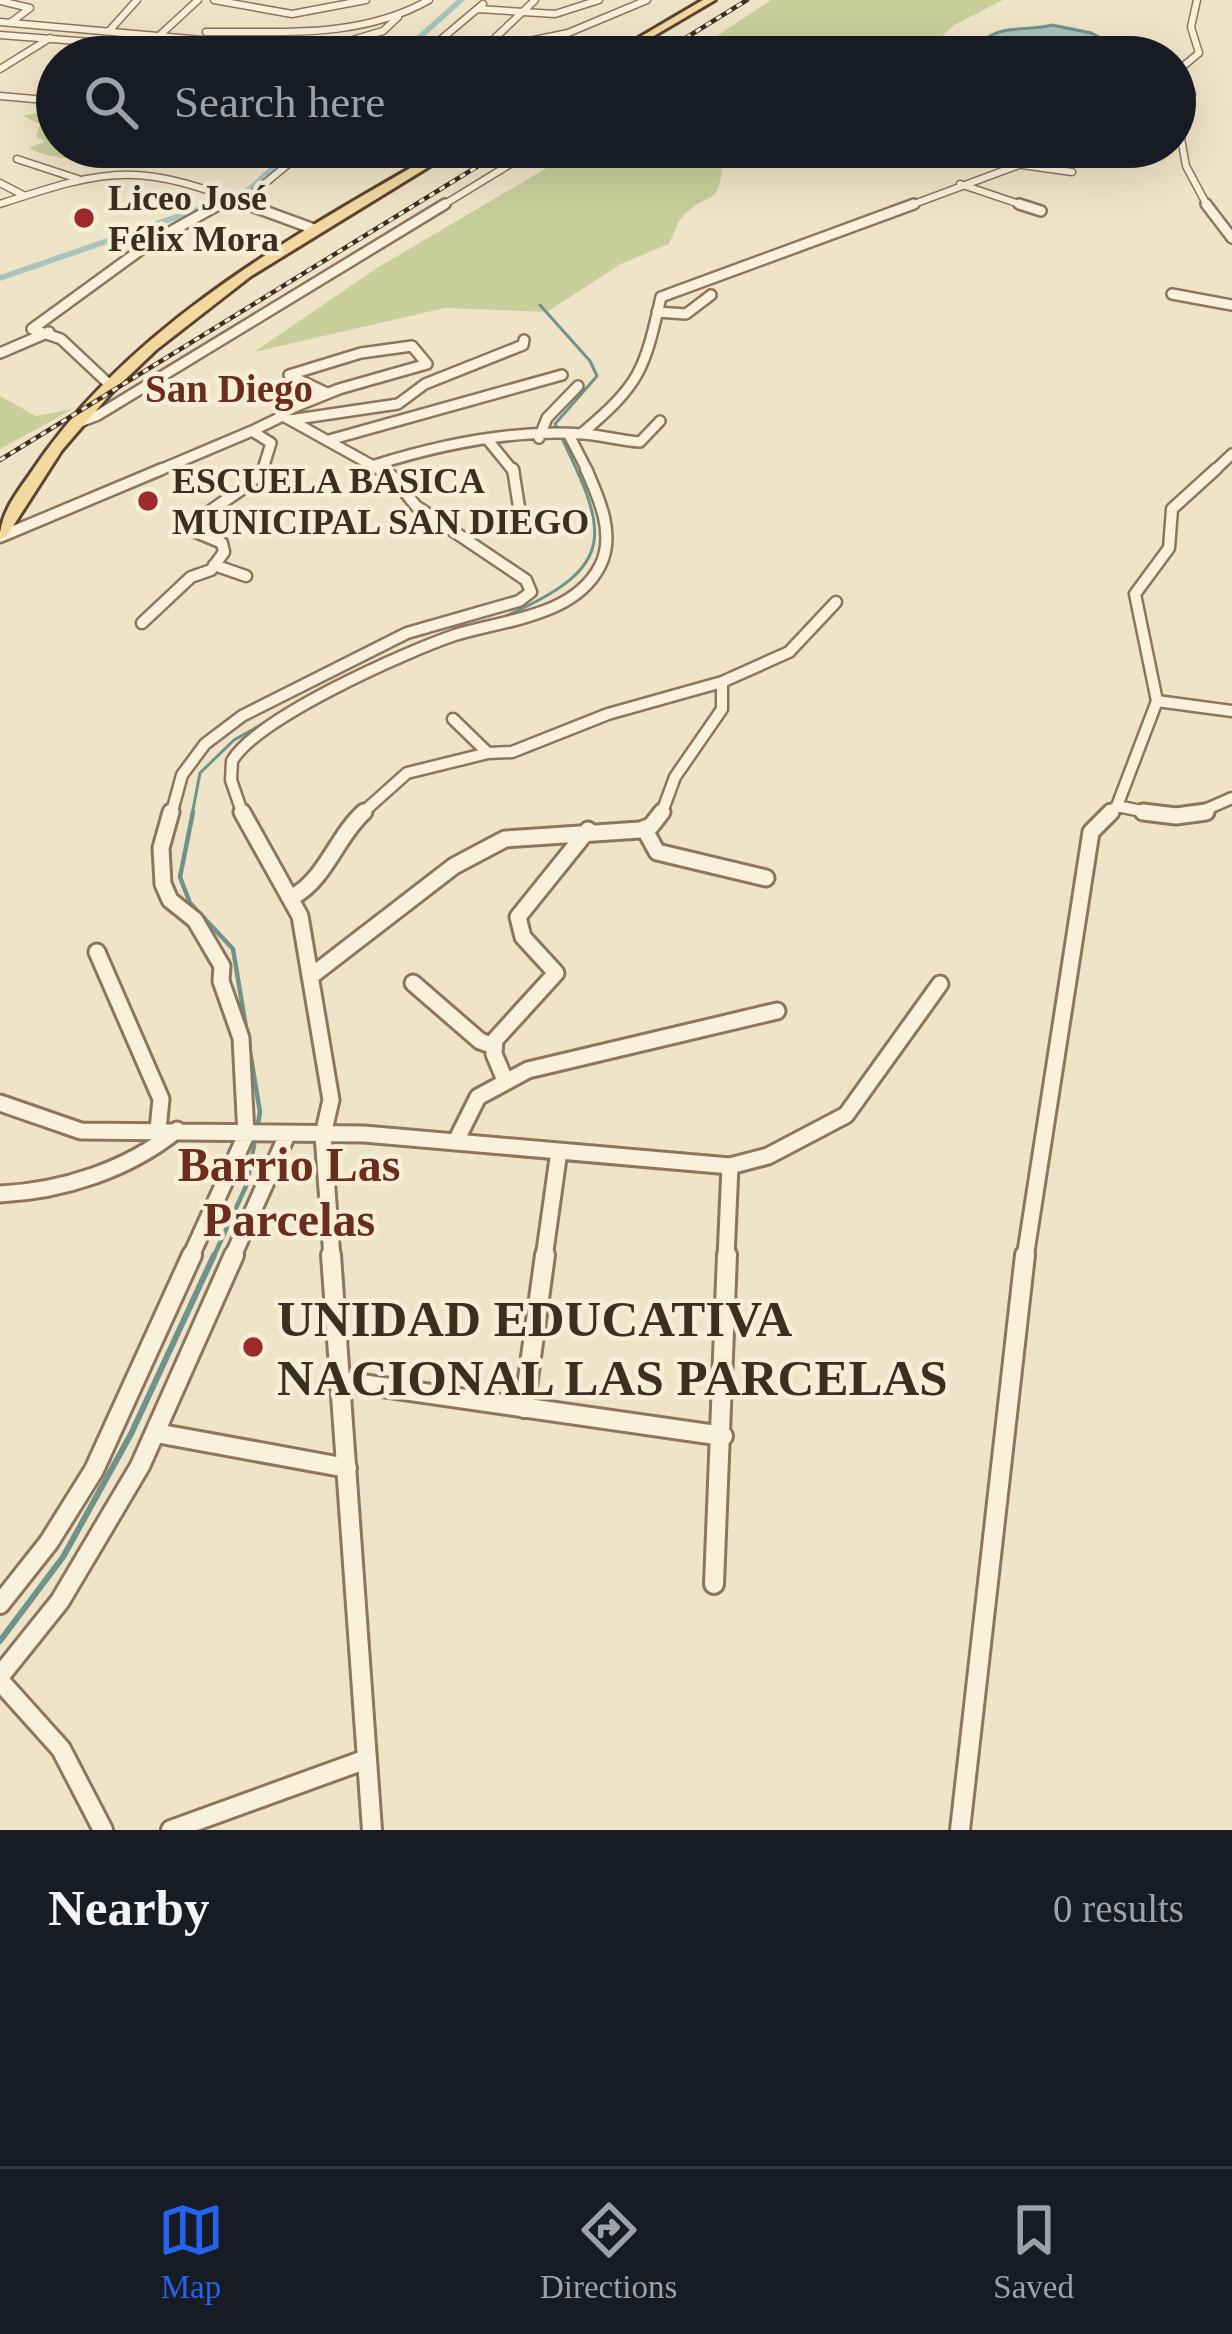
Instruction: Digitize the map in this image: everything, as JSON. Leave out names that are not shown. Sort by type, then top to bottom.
[{"type":"main road","points":[[647,36],[710,0]]},
{"type":"main road","points":[[0,535],[75,424],[111,386],[241,273],[419,168]]},
{"type":"street","points":[[112,28],[137,0]]},
{"type":"street","points":[[164,32],[197,0]]},
{"type":"street","points":[[214,0],[239,1],[273,14],[328,11],[365,0]]},
{"type":"street","points":[[164,32],[322,28],[398,17],[429,0]]},
{"type":"street","points":[[445,36],[486,0]]},
{"type":"street","points":[[497,36],[535,0]]},
{"type":"street","points":[[478,9],[561,13],[596,0]]},
{"type":"street","points":[[558,36],[646,0]]},
{"type":"street","points":[[1194,36],[1197,0]]},
{"type":"street","points":[[0,1],[30,8],[3,22]]},
{"type":"street","points":[[358,36],[386,31],[398,17]]},
{"type":"street","points":[[3,22],[199,36]]},
{"type":"street","points":[[0,34],[36,37]]},
{"type":"street","points":[[0,69],[36,47]]},
{"type":"street","points":[[0,96],[36,99]]},
{"type":"street","points":[[0,164],[19,158],[36,164]]},
{"type":"street","points":[[47,168],[78,179]]},
{"type":"street","points":[[240,204],[284,168]]},
{"type":"street","points":[[75,424],[98,415],[504,168]]},
{"type":"street","points":[[572,435],[629,394],[640,375],[661,297],[1006,168]]},
{"type":"street","points":[[1044,168],[1072,172]]},
{"type":"street","points":[[1186,168],[1232,238]]},
{"type":"street","points":[[0,203],[78,179],[151,174],[314,229]]},
{"type":"street","points":[[0,183],[25,196]]},
{"type":"street","points":[[960,184],[1041,211]]},
{"type":"street","points":[[111,386],[49,332],[32,329],[150,243],[226,200]]},
{"type":"street","points":[[1172,294],[1232,304]]},
{"type":"street","points":[[657,312],[686,314],[711,295]]},
{"type":"street","points":[[0,353],[49,332]]},
{"type":"street","points":[[0,535],[286,418],[392,403],[418,393],[425,384],[524,345],[524,340]]},
{"type":"street","points":[[286,418],[287,410],[327,393],[427,364],[412,346],[361,353],[289,375],[327,393]]},
{"type":"street","points":[[329,440],[562,375]]},
{"type":"street","points":[[543,438],[547,418],[578,386]]},
{"type":"street","points":[[1,1601],[49,1542],[94,1469],[252,1135],[241,1038],[221,981],[222,966],[195,920],[170,899],[163,884],[161,848],[182,775],[205,744],[276,699],[407,633],[519,601],[531,592],[526,580],[497,556],[416,506],[392,476],[286,418]]},
{"type":"street","points":[[375,465],[454,442],[487,439],[572,435],[640,442],[660,421]]},
{"type":"street","points":[[142,623],[224,552],[221,543],[191,530],[197,518],[257,480],[270,464],[271,442],[252,430]]},
{"type":"street","points":[[372,1830],[323,1135],[331,1100],[294,896],[268,864],[244,818],[231,763],[236,752],[282,719],[364,675],[452,637],[569,601],[600,574],[608,544],[605,519],[594,480],[572,435]]},
{"type":"street","points":[[487,439],[513,463],[521,486],[518,507]]},
{"type":"street","points":[[959,1830],[1028,1231],[1090,832],[1117,806],[1156,700],[1136,594],[1169,548],[1172,509],[1232,454]]},
{"type":"street","points":[[214,565],[246,576]]},
{"type":"street","points":[[294,896],[308,887],[351,823],[407,773],[488,753],[512,752],[608,714],[722,682],[789,652],[836,602]]},
{"type":"street","points":[[310,977],[350,954],[428,885],[504,839],[588,830],[645,830],[661,817],[674,779],[722,707],[726,692],[722,682]]},
{"type":"street","points":[[1156,700],[1232,712]]},
{"type":"street","points":[[453,719],[488,753]]},
{"type":"street","points":[[1117,806],[1183,820],[1216,810],[1232,798]]},
{"type":"street","points":[[506,1080],[494,1046],[499,1034],[556,973],[519,931],[521,910],[588,830]]},
{"type":"street","points":[[645,830],[657,852],[766,878]]},
{"type":"street","points":[[97,952],[161,1099],[158,1130]]},
{"type":"street","points":[[413,983],[480,1040],[494,1046]]},
{"type":"street","points":[[0,1103],[81,1131],[456,1141],[730,1166],[768,1156],[846,1115],[940,983]]},
{"type":"street","points":[[456,1141],[478,1097],[506,1080],[549,1064],[777,1010]]},
{"type":"street","points":[[0,1194],[47,1192],[150,1152],[177,1130]]},
{"type":"street","points":[[104,1830],[73,1762],[40,1718],[0,1679],[89,1556],[156,1433],[287,1135]]},
{"type":"street","points":[[524,1408],[559,1151]]},
{"type":"street","points":[[715,1584],[730,1166]]},
{"type":"street","points":[[341,1382],[722,1436]]},
{"type":"street","points":[[156,1433],[347,1468]]},
{"type":"street","points":[[171,1830],[367,1759]]},
{"type":"green space","points":[[771,0],[1003,0],[942,36],[717,36]]},
{"type":"green space","points":[[546,168],[722,168],[716,193],[682,217],[669,244],[621,264],[547,312],[445,308],[254,352],[377,268]]},
{"type":"green space","points":[[0,396],[36,416],[73,409],[0,449]]},
{"type":"water","points":[[1052,25],[1097,36],[992,36]]},
{"type":"waterway","points":[[421,36],[461,0]]},
{"type":"waterway","points":[[0,278],[226,200],[252,188],[274,168]]},
{"type":"waterway","points":[[499,619],[568,582],[585,563],[594,543],[594,520],[586,493],[555,424],[597,376],[590,361],[540,305]]},
{"type":"waterway","points":[[192,815],[200,773],[234,740],[353,673]]},
{"type":"waterway","points":[[193,812],[180,877],[190,903],[233,949],[260,1112],[247,1184],[213,1258]]},
{"type":"waterway","points":[[0,1641],[63,1557],[131,1434],[214,1255]]},
{"type":"railway","points":[[689,36],[747,0]]},
{"type":"railway","points":[[0,460],[475,168]]},
{"type":"place","name":"Liceo José Félix Mora","points":[[84,218]]},
{"type":"place","name":"ESCUELA BASICA MUNICIPAL SAN DIEGO","points":[[148,501]]},
{"type":"place","name":"UNIDAD EDUCATIVA NACIONAL LAS PARCELAS","points":[[253,1347]]},
{"type":"district","name":"San Diego","points":[[229,388]]},
{"type":"district","name":"Barrio Las Parcelas","points":[[289,1192]]}]
